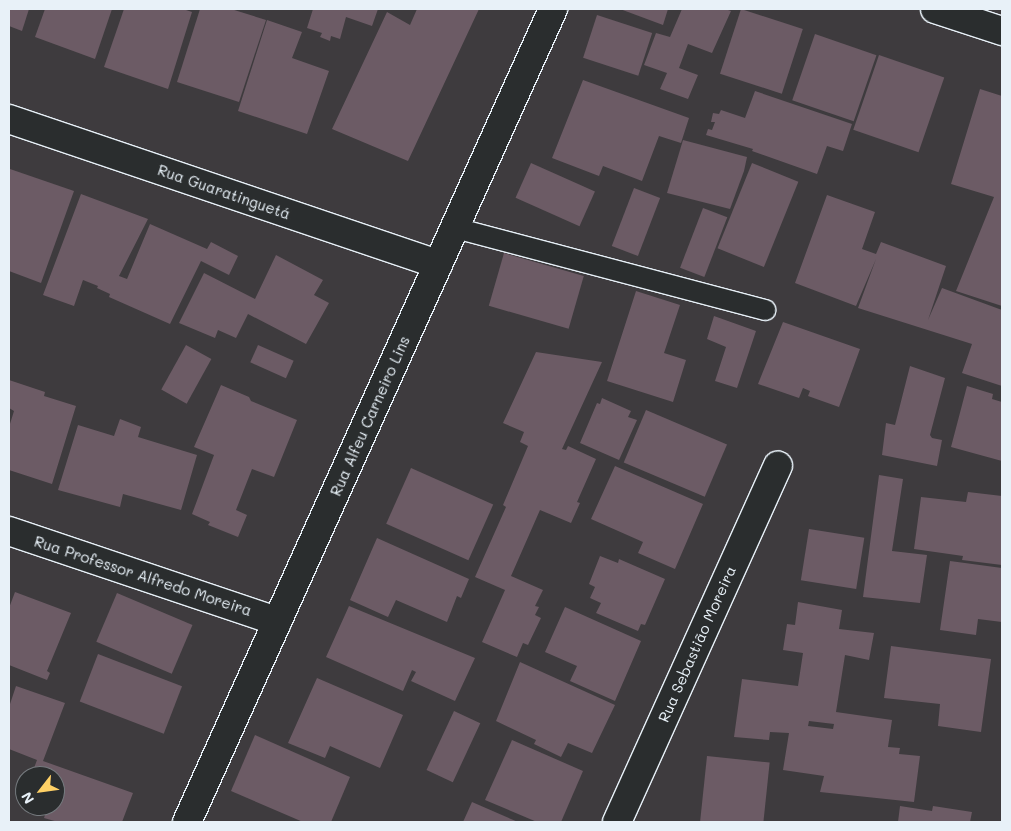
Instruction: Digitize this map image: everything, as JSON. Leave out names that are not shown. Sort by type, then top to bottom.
[{"type":"street","name":"Rua Alfeu Carneiro Lins","points":[[187,822],[553,9]]},
{"type":"street","points":[[935,9],[1002,31]]},
{"type":"street","name":"Rua Guaratinguetá","points":[[9,119],[438,264]]},
{"type":"street","name":"Rua Sebastião Moreira","points":[[617,822],[778,466]]},
{"type":"street","name":"Rua Professor Alfredo Moreira","points":[[9,531],[278,621]]},
{"type":"lane","points":[[455,228],[765,310]]},
{"type":"building","points":[[9,9],[29,9],[22,31],[9,26]]},
{"type":"building","points":[[45,9],[112,9],[95,59],[35,37]]},
{"type":"building","points":[[124,9],[183,9],[192,12],[168,89],[104,67]]},
{"type":"building","points":[[200,9],[231,9],[266,20],[239,102],[177,82]]},
{"type":"building","points":[[313,9],[378,9],[372,26],[346,17],[340,39],[331,36],[330,41],[320,37],[322,33],[307,28]]},
{"type":"building","points":[[417,9],[479,9],[408,161],[332,129],[387,12],[410,25]]},
{"type":"building","points":[[620,9],[668,9],[663,25]]},
{"type":"building","points":[[682,9],[725,9],[731,11],[712,53],[688,44],[679,68],[698,75],[688,99],[660,89],[667,73],[644,65],[656,33],[670,37]]},
{"type":"building","points":[[741,9],[803,29],[782,94],[720,74]]},
{"type":"building","points":[[597,15],[652,33],[638,76],[583,58]]},
{"type":"building","points":[[267,20],[302,32],[292,58],[329,71],[307,134],[238,111]]},
{"type":"building","points":[[815,34],[876,55],[854,121],[792,100]]},
{"type":"building","points":[[879,55],[944,77],[919,152],[853,130]]},
{"type":"building","points":[[583,80],[689,118],[681,143],[659,136],[642,181],[603,166],[599,176],[552,158]]},
{"type":"building","points":[[980,89],[1002,96],[1002,306],[956,291],[994,197],[951,184]]},
{"type":"building","points":[[755,91],[852,124],[843,151],[827,146],[817,174],[752,151],[753,149],[706,135],[708,129],[712,130],[715,122],[711,122],[713,113],[719,114],[721,110],[745,118]]},
{"type":"building","points":[[683,140],[747,157],[730,209],[667,193]]},
{"type":"building","points":[[531,163],[595,191],[579,226],[516,198]]},
{"type":"building","points":[[752,163],[798,182],[764,267],[718,248]]},
{"type":"building","points":[[10,169],[74,191],[41,283],[9,271]]},
{"type":"building","points":[[634,188],[660,198],[638,256],[612,246]]},
{"type":"building","points":[[81,194],[148,219],[119,276],[127,279],[150,224],[207,249],[211,242],[238,256],[229,275],[201,261],[170,324],[109,297],[110,294],[97,288],[98,286],[83,280],[74,306],[43,295]]},
{"type":"building","points":[[827,195],[875,212],[862,249],[876,254],[881,242],[946,266],[928,320],[942,288],[1002,310],[1002,386],[962,373],[972,344],[858,308],[876,259],[856,306],[795,283]]},
{"type":"building","points":[[703,208],[727,217],[704,277],[680,268]]},
{"type":"building","points":[[504,253],[584,276],[569,329],[489,306]]},
{"type":"building","points":[[276,255],[323,280],[314,295],[329,303],[306,344],[248,314],[236,338],[218,330],[215,338],[179,323],[204,273],[255,299]]},
{"type":"building","points":[[636,291],[680,305],[664,353],[686,360],[673,402],[607,381]]},
{"type":"building","points":[[714,316],[756,331],[737,388],[715,381],[726,347],[707,339]]},
{"type":"building","points":[[783,322],[860,349],[839,407],[808,396],[810,391],[803,388],[799,398],[758,384]]},
{"type":"building","points":[[186,345],[211,359],[187,404],[161,390]]},
{"type":"building","points":[[258,345],[294,361],[286,378],[250,362]]},
{"type":"building","points":[[536,352],[602,362],[562,449],[566,450],[568,446],[596,459],[577,502],[580,503],[571,523],[540,510],[511,576],[543,590],[535,606],[539,607],[535,615],[541,618],[528,645],[523,643],[517,657],[482,642],[505,590],[475,577],[506,507],[503,505],[528,446],[520,442],[524,432],[503,423]]},
{"type":"building","points":[[910,366],[945,378],[930,435],[932,438],[942,440],[937,466],[882,455],[886,423],[895,425]]},
{"type":"building","points":[[9,380],[45,392],[44,396],[76,406],[52,484],[9,470],[9,427],[14,411],[9,408]]},
{"type":"building","points":[[221,385],[249,397],[251,401],[297,420],[274,477],[252,469],[236,510],[247,515],[238,537],[208,525],[210,522],[192,514],[214,455],[194,447]]},
{"type":"building","points":[[967,386],[993,394],[992,399],[1002,402],[1002,461],[951,447]]},
{"type":"building","points":[[602,398],[631,411],[628,417],[637,420],[619,460],[580,443],[597,403],[600,404]]},
{"type":"building","points":[[646,410],[727,444],[705,497],[624,462]]},
{"type":"building","points":[[120,419],[141,427],[138,437],[197,455],[181,510],[123,494],[120,507],[58,490],[78,425],[114,436]]},
{"type":"building","points":[[615,466],[703,504],[675,569],[638,553],[643,542],[591,519]]},
{"type":"building","points":[[411,468],[493,505],[468,560],[386,524]]},
{"type":"building","points":[[879,475],[903,479],[892,551],[927,555],[920,603],[863,597]]},
{"type":"building","points":[[968,492],[1002,496],[1002,565],[962,560],[963,556],[914,549],[921,497],[966,502]]},
{"type":"building","points":[[809,529],[864,538],[856,589],[801,580]]},
{"type":"building","points":[[377,538],[469,579],[461,598],[457,596],[447,622],[396,600],[388,617],[350,600]]},
{"type":"building","points":[[600,556],[618,563],[619,559],[665,579],[645,625],[641,624],[638,631],[596,613],[601,603],[590,598],[595,587],[589,584]]},
{"type":"building","points":[[950,561],[1002,568],[1002,622],[978,619],[976,635],[940,630]]},
{"type":"building","points":[[15,592],[71,613],[47,671],[50,673],[47,680],[9,665],[9,608]]},
{"type":"building","points":[[117,593],[192,625],[172,674],[96,642]]},
{"type":"building","points":[[798,602],[842,610],[839,629],[874,633],[869,660],[845,655],[836,712],[892,720],[888,747],[900,748],[899,754],[920,756],[914,802],[820,792],[824,776],[783,770],[789,733],[770,732],[769,740],[734,737],[742,679],[798,686],[803,653],[783,650],[787,624],[795,625]],"holes":[[[809,721],[834,724],[833,729],[808,726]]]},
{"type":"building","points":[[349,606],[475,658],[455,701],[411,681],[416,672],[412,670],[403,691],[326,657]]},
{"type":"building","points":[[565,607],[641,641],[615,701],[570,681],[577,666],[545,652]]},
{"type":"building","points":[[891,646],[991,659],[981,732],[938,726],[940,704],[884,698]]},
{"type":"building","points":[[98,654],[182,686],[164,734],[80,702]]},
{"type":"building","points":[[520,662],[615,705],[592,753],[568,743],[561,757],[534,744],[536,740],[496,721]]},
{"type":"building","points":[[317,678],[403,715],[380,768],[330,746],[325,758],[288,743]]},
{"type":"building","points":[[16,686],[65,703],[43,761],[57,766],[35,766],[37,760],[9,749],[9,707]]},
{"type":"building","points":[[454,711],[480,723],[453,782],[427,770]]},
{"type":"building","points":[[255,735],[350,777],[331,822],[303,822],[231,791]]},
{"type":"building","points":[[512,740],[583,771],[561,822],[537,822],[485,800]]},
{"type":"building","points":[[707,756],[770,763],[763,822],[700,822]]},
{"type":"building","points":[[65,769],[133,793],[122,822],[58,822],[44,818],[45,816],[65,816]]},
{"type":"building","points":[[472,802],[518,822],[463,822]]},
{"type":"building","points":[[900,806],[932,811],[933,806],[972,812],[970,822],[898,822]]}]
